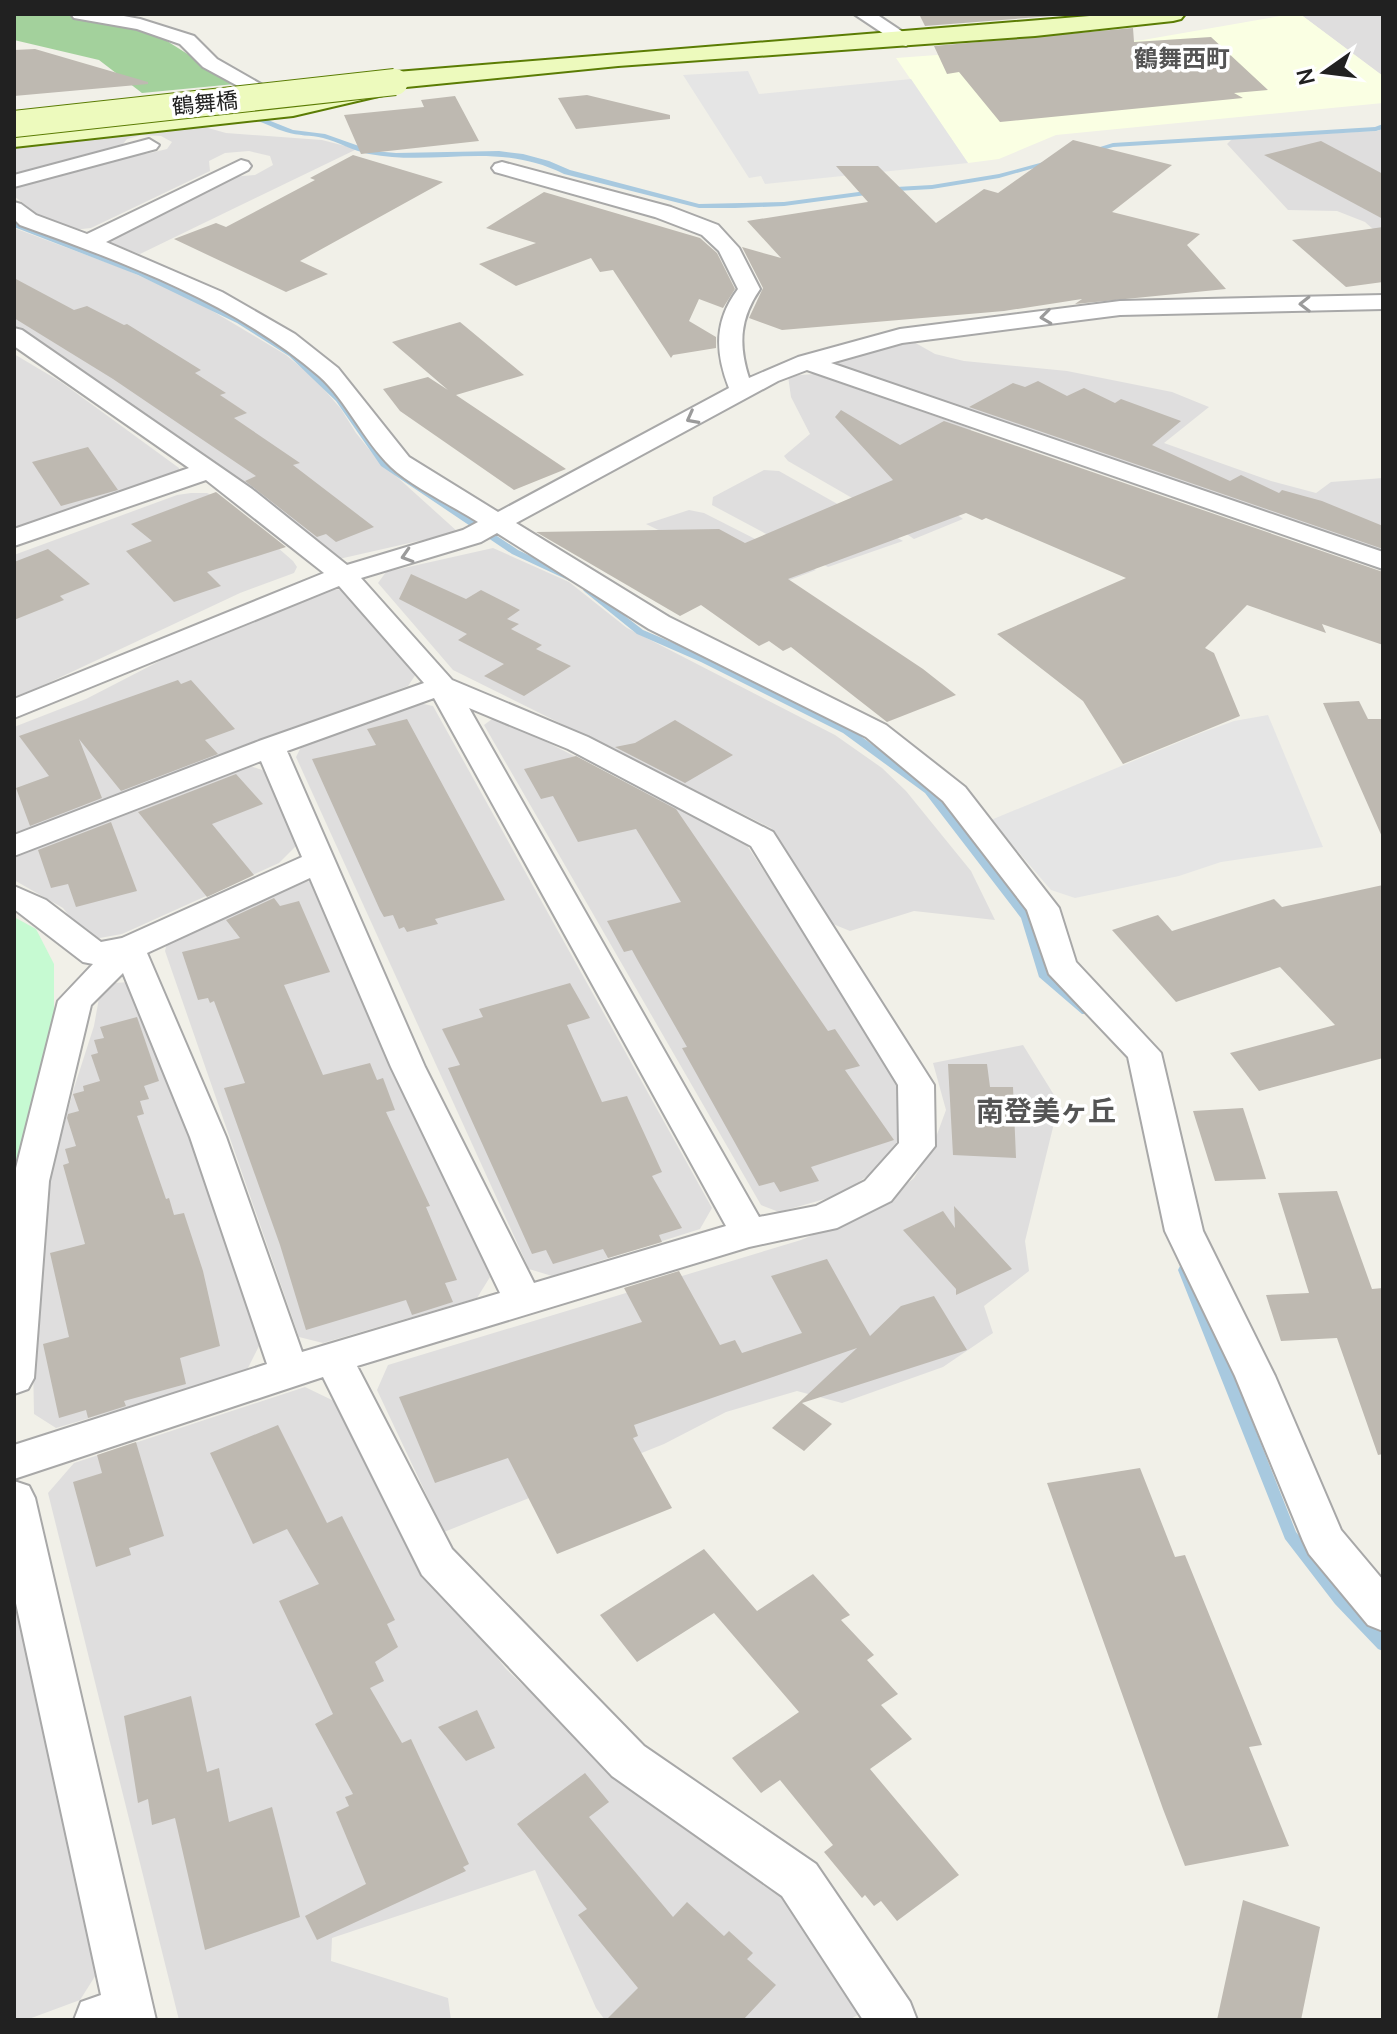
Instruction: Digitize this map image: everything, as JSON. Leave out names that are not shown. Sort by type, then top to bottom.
[{"type":"street","points":[[80,14],[140,24],[187,40],[210,63],[293,108]]},
{"type":"street","points":[[863,14],[906,40]]},
{"type":"street","points":[[14,111],[250,85],[395,82],[619,59],[1021,32],[1173,14]]},
{"type":"street","points":[[14,139],[293,108],[362,94],[395,82]]},
{"type":"street","name":"鶴舞橋","points":[[14,124],[395,82]]},
{"type":"street","points":[[14,181],[149,145]]},
{"type":"street","points":[[88,242],[241,166]]},
{"type":"street","points":[[502,168],[663,212],[710,230],[728,248],[749,289],[739,301],[731,324],[729,359],[742,391]]},
{"type":"street","points":[[14,208],[28,220],[88,242],[214,297],[287,339],[330,373],[400,462],[487,529],[659,623],[876,731],[954,794],[1043,908],[1061,966],[1144,1053],[1184,1231],[1255,1376],[1324,1541],[1383,1612]]},
{"type":"street","points":[[14,709],[343,575],[487,529],[742,391],[806,362],[900,336],[1120,308],[1383,302]]},
{"type":"street","points":[[14,335],[209,470],[343,575],[442,686],[749,1233]]},
{"type":"street","points":[[806,362],[1383,561]]},
{"type":"street","points":[[14,538],[209,470]]},
{"type":"street","points":[[14,846],[270,747],[442,686],[578,743],[762,839],[916,1085],[917,1146],[878,1191],[824,1218],[749,1233],[333,1358],[14,1462]]},
{"type":"street","points":[[270,747],[408,1067],[524,1302]]},
{"type":"street","points":[[14,896],[35,907],[95,954],[129,948],[320,861]]},
{"type":"street","points":[[129,948],[208,1137],[290,1373]]},
{"type":"street","points":[[14,1378],[31,1181],[75,1001],[129,948]]},
{"type":"street","points":[[333,1358],[437,1562],[628,1761],[799,1880],[892,2020]]},
{"type":"street","points":[[14,1498],[119,2017]]},
{"type":"shaded area","points":[[1300,14],[1383,14],[1383,76]]},
{"type":"shaded area","points":[[1300,14],[1383,76],[1383,103],[1056,135],[999,159],[968,163],[896,58],[1143,40]]},
{"type":"shaded area","points":[[748,71],[759,94],[911,79],[968,163],[765,184],[761,176],[749,178],[683,75]]},
{"type":"shaded area","points":[[183,121],[226,133],[322,140],[357,149],[140,254],[109,243],[107,234],[230,177],[255,175],[273,165],[270,156],[249,151],[225,153],[209,161],[210,171],[91,228],[73,230],[46,221],[14,196],[14,186],[133,153],[146,154],[167,149],[172,142],[161,136],[142,135],[127,139],[122,145],[14,175],[14,138]]},
{"type":"shaded area","points":[[1383,128],[1383,238],[1365,222],[1337,211],[1288,210],[1227,144],[1233,138],[1378,131]]},
{"type":"shaded area","points":[[14,228],[124,269],[194,300],[286,355],[316,380],[376,458],[458,532],[339,559],[14,332]]},
{"type":"shaded area","points":[[905,337],[935,354],[964,361],[1067,371],[1172,392],[1209,407],[1164,443],[1271,481],[1316,493],[1331,482],[1383,478],[1383,558],[830,367],[832,358]]},
{"type":"shaded area","points":[[14,354],[61,382],[179,468],[179,474],[14,536]]},
{"type":"shaded area","points":[[814,374],[972,429],[895,471],[963,519],[914,539],[866,506],[788,461],[784,456],[810,434],[791,397],[788,376]]},
{"type":"shaded area","points":[[764,470],[779,471],[903,541],[828,567],[712,505],[713,497]]},
{"type":"shaded area","points":[[207,493],[224,501],[293,561],[297,567],[294,573],[240,593],[14,699],[14,555],[177,495]]},
{"type":"shaded area","points":[[689,510],[704,513],[816,570],[774,586],[646,524]]},
{"type":"shaded area","points":[[493,548],[569,582],[627,628],[835,735],[882,768],[906,791],[971,871],[995,920],[914,911],[850,931],[828,922],[771,828],[453,670],[378,583],[386,572]]},
{"type":"shaded area","points":[[326,588],[342,590],[416,674],[408,686],[14,834],[14,727],[86,699],[214,633]]},
{"type":"shaded area","points":[[414,702],[433,706],[712,1208],[700,1229],[552,1276],[529,1269],[296,757],[303,743]]},
{"type":"shaded area","points":[[1268,715],[1323,847],[1221,862],[1179,876],[1075,898],[1051,890],[991,820],[1201,733],[1234,721]]},
{"type":"shaded area","points":[[496,716],[746,844],[900,1077],[905,1108],[898,1144],[872,1173],[839,1195],[779,1212],[761,1205],[484,725]]},
{"type":"shaded area","points":[[247,765],[268,772],[292,828],[297,845],[279,863],[122,934],[94,939],[85,936],[63,908],[14,880],[14,856]]},
{"type":"shaded area","points":[[298,880],[313,882],[319,890],[490,1277],[477,1298],[323,1343],[299,1337],[165,951],[167,943]]},
{"type":"shaded area","points":[[131,982],[139,987],[260,1344],[246,1372],[56,1428],[34,1414],[32,1311],[42,1207],[94,1026],[99,998],[114,983]]},
{"type":"shaded area","points":[[1023,1045],[1059,1103],[1025,1241],[1029,1271],[984,1306],[993,1333],[943,1367],[842,1403],[797,1391],[726,1412],[664,1444],[444,1532],[377,1390],[388,1365],[801,1240],[881,1206],[914,1178],[932,1148],[946,1110],[933,1063]]},
{"type":"shaded area","points":[[305,1387],[334,1401],[375,1483],[399,1503],[453,1601],[506,1669],[562,1722],[756,1864],[804,1913],[868,2009],[849,2020],[605,2020],[596,2008],[535,1870],[332,1938],[331,1961],[448,1998],[451,2020],[179,2020],[48,1493],[74,1463]]},
{"type":"shaded area","points":[[14,1574],[99,1970],[80,2000],[26,2020],[14,2020]]},
{"type":"green space","points":[[14,14],[59,14],[140,24],[235,84],[142,93],[99,60],[14,40]]},
{"type":"green space","points":[[14,917],[36,929],[54,964],[54,1027],[14,1173]]},
{"type":"building","points":[[919,14],[1077,14],[925,26]]},
{"type":"building","points":[[1133,28],[1134,42],[1211,37],[1268,90],[1234,93],[1243,98],[1000,122],[959,72],[947,74],[934,46]]},
{"type":"building","points":[[35,49],[148,84],[14,96],[14,50]]},
{"type":"building","points":[[587,95],[670,115],[670,119],[576,129],[558,98]]},
{"type":"building","points":[[455,96],[479,141],[361,154],[344,115],[424,107],[421,100]]},
{"type":"building","points":[[1073,140],[1172,165],[1112,212],[1200,234],[1187,245],[1226,289],[1075,304],[1082,299],[1004,311],[782,330],[749,318],[763,288],[742,247],[781,258],[747,221],[868,202],[836,166],[878,166],[936,223],[984,189],[998,193]]},
{"type":"building","points":[[1321,141],[1383,174],[1383,219],[1264,155]]},
{"type":"building","points":[[353,155],[443,182],[300,261],[328,274],[286,292],[174,239],[216,223],[226,227],[315,180],[310,178]]},
{"type":"building","points":[[544,192],[700,238],[717,253],[735,289],[723,308],[699,299],[689,321],[716,337],[716,348],[673,355],[671,358],[613,270],[600,272],[591,258],[516,286],[479,264],[536,243],[486,228]]},
{"type":"building","points":[[1383,227],[1383,282],[1346,287],[1292,240]]},
{"type":"building","points":[[14,278],[74,310],[87,306],[127,324],[201,370],[195,373],[226,393],[220,395],[247,413],[234,418],[300,463],[293,465],[374,527],[336,542],[326,534],[317,537],[245,481],[256,476],[113,379],[14,318]]},
{"type":"building","points":[[460,322],[524,375],[456,395],[566,469],[514,490],[400,411],[383,389],[428,377],[448,390],[392,342]]},
{"type":"building","points":[[1038,381],[1067,396],[1084,388],[1115,403],[1121,399],[1181,421],[1152,445],[1230,481],[1241,475],[1279,493],[1282,490],[1322,501],[1383,526],[1383,549],[969,407],[1013,383],[1025,387]]},
{"type":"building","points":[[841,410],[900,445],[944,421],[1383,572],[1383,645],[1322,624],[1326,633],[1247,605],[1205,648],[1214,653],[1240,716],[1123,764],[1083,701],[997,634],[1126,578],[986,518],[982,520],[966,513],[788,579],[923,669],[956,695],[887,722],[791,647],[783,651],[769,641],[759,646],[701,605],[680,616],[536,532],[719,529],[745,543],[893,480],[835,417]]},
{"type":"building","points":[[88,447],[118,490],[61,506],[32,462]]},
{"type":"building","points":[[216,492],[286,547],[207,572],[221,586],[174,602],[126,551],[152,541],[131,524]]},
{"type":"building","points":[[48,549],[90,584],[60,596],[64,600],[14,620],[14,562]]},
{"type":"building","points":[[411,574],[466,599],[481,590],[520,610],[507,619],[519,624],[511,629],[542,645],[536,649],[571,666],[524,696],[484,676],[504,664],[458,640],[467,634],[399,599]]},
{"type":"building","points":[[178,680],[181,684],[191,680],[235,729],[205,740],[218,754],[121,791],[79,739],[102,798],[30,826],[16,788],[49,776],[19,736]]},
{"type":"building","points":[[1359,701],[1368,719],[1383,719],[1383,839],[1323,703]]},
{"type":"building","points":[[407,719],[505,900],[435,919],[438,924],[407,932],[404,927],[399,929],[393,915],[384,917],[380,910],[312,759],[376,745],[367,729]]},
{"type":"building","points":[[675,720],[733,755],[685,783],[615,747],[635,743]]},
{"type":"building","points":[[576,756],[676,809],[828,1031],[835,1029],[860,1066],[845,1070],[894,1140],[811,1167],[819,1181],[780,1192],[774,1182],[759,1186],[682,1048],[687,1047],[632,950],[624,952],[607,921],[681,902],[636,829],[578,842],[553,796],[541,799],[524,769]]},
{"type":"building","points":[[236,774],[263,804],[212,824],[254,875],[207,897],[138,812]]},
{"type":"building","points":[[111,822],[137,891],[76,907],[68,884],[51,888],[38,850]]},
{"type":"building","points":[[1383,885],[1383,1058],[1259,1091],[1230,1053],[1335,1025],[1280,967],[1176,1002],[1112,930],[1158,915],[1172,931],[1274,899],[1282,907]]},
{"type":"building","points":[[274,898],[280,906],[299,901],[330,972],[284,985],[323,1075],[370,1063],[377,1080],[383,1078],[395,1110],[386,1112],[430,1206],[426,1207],[457,1280],[445,1283],[453,1302],[412,1315],[406,1300],[306,1330],[280,1245],[224,1088],[245,1083],[214,1001],[210,1003],[208,998],[198,1000],[182,952],[240,938],[226,920]]},
{"type":"building","points":[[570,983],[590,1018],[567,1025],[602,1102],[627,1096],[662,1172],[652,1176],[682,1228],[659,1235],[662,1242],[608,1258],[603,1249],[553,1264],[546,1250],[532,1254],[448,1068],[460,1065],[442,1029],[483,1017],[479,1009]]},
{"type":"building","points":[[137,1017],[159,1081],[144,1086],[149,1099],[140,1101],[144,1114],[137,1116],[166,1199],[169,1198],[174,1215],[184,1213],[203,1271],[220,1346],[180,1358],[186,1384],[124,1401],[126,1406],[88,1418],[86,1410],[59,1418],[43,1344],[69,1337],[50,1253],[85,1244],[63,1165],[69,1163],[65,1149],[76,1146],[67,1118],[68,1114],[79,1111],[73,1094],[84,1091],[83,1086],[100,1081],[91,1055],[98,1053],[94,1040],[104,1038],[100,1027]]},
{"type":"building","points":[[948,1064],[987,1064],[990,1087],[1013,1087],[1016,1158],[953,1155]]},
{"type":"building","points":[[1243,1108],[1266,1179],[1215,1181],[1193,1111]]},
{"type":"building","points":[[1337,1191],[1372,1289],[1383,1288],[1383,1454],[1378,1455],[1337,1338],[1281,1341],[1266,1295],[1309,1293],[1278,1193]]},
{"type":"building","points":[[954,1206],[1012,1269],[956,1295],[956,1289],[903,1230],[943,1211],[955,1228]]},
{"type":"building","points":[[827,1259],[870,1336],[901,1306],[934,1296],[967,1350],[802,1403],[832,1424],[804,1451],[772,1428],[857,1348],[634,1425],[638,1436],[633,1438],[672,1508],[557,1554],[508,1458],[435,1483],[399,1397],[642,1322],[624,1288],[679,1271],[720,1345],[735,1340],[742,1353],[802,1333],[771,1276]]},
{"type":"building","points":[[278,1425],[327,1523],[342,1516],[395,1620],[387,1624],[398,1647],[375,1662],[384,1681],[370,1688],[402,1743],[411,1739],[469,1864],[463,1867],[466,1871],[317,1940],[305,1916],[366,1884],[336,1812],[349,1806],[345,1797],[353,1794],[315,1724],[333,1714],[279,1601],[319,1584],[287,1529],[253,1544],[210,1453]]},
{"type":"building","points":[[136,1442],[164,1536],[129,1548],[131,1555],[96,1567],[73,1482],[102,1473],[97,1455]]},
{"type":"building","points":[[1140,1468],[1175,1557],[1185,1555],[1262,1745],[1249,1747],[1289,1846],[1185,1866],[1047,1483]]},
{"type":"building","points":[[704,1549],[757,1611],[813,1574],[850,1615],[841,1620],[874,1655],[867,1660],[898,1694],[881,1705],[912,1739],[870,1769],[959,1875],[897,1921],[881,1901],[874,1906],[865,1895],[862,1898],[824,1852],[833,1845],[780,1780],[761,1793],[732,1758],[799,1712],[714,1613],[637,1662],[600,1615]]},
{"type":"building","points":[[191,1696],[207,1772],[219,1768],[229,1822],[272,1807],[300,1917],[205,1950],[175,1818],[152,1825],[148,1799],[138,1803],[124,1716]]},
{"type":"building","points":[[477,1710],[495,1748],[466,1761],[438,1727]]},
{"type":"building","points":[[585,1773],[609,1802],[589,1817],[673,1917],[687,1902],[724,1936],[729,1931],[753,1953],[747,1959],[776,1985],[743,2020],[606,2020],[638,1988],[578,1915],[587,1909],[517,1824]]},
{"type":"building","points":[[1243,1900],[1320,1927],[1301,2020],[1217,2020]]},
{"type":"waterway","points":[[248,117],[256,117],[291,132],[323,136],[373,153],[523,156],[567,172],[699,206],[784,204],[932,187],[999,176],[1051,162]]},
{"type":"waterway","points":[[1088,152],[1113,145],[1376,129],[1383,126]]},
{"type":"waterway","points":[[14,224],[141,273],[240,321],[292,354],[339,399],[384,464],[515,552],[573,579]]},
{"type":"waterway","points":[[588,590],[640,632],[705,660],[847,731],[929,791],[1027,917],[1043,974],[1086,1011]]},
{"type":"waterway","points":[[1185,1270],[1290,1535],[1340,1599],[1383,1644]]},
{"type":"district","name":"鶴舞西町","points":[[1182,59]]},
{"type":"district","name":"南登美ヶ丘","points":[[1046,1111]]}]
